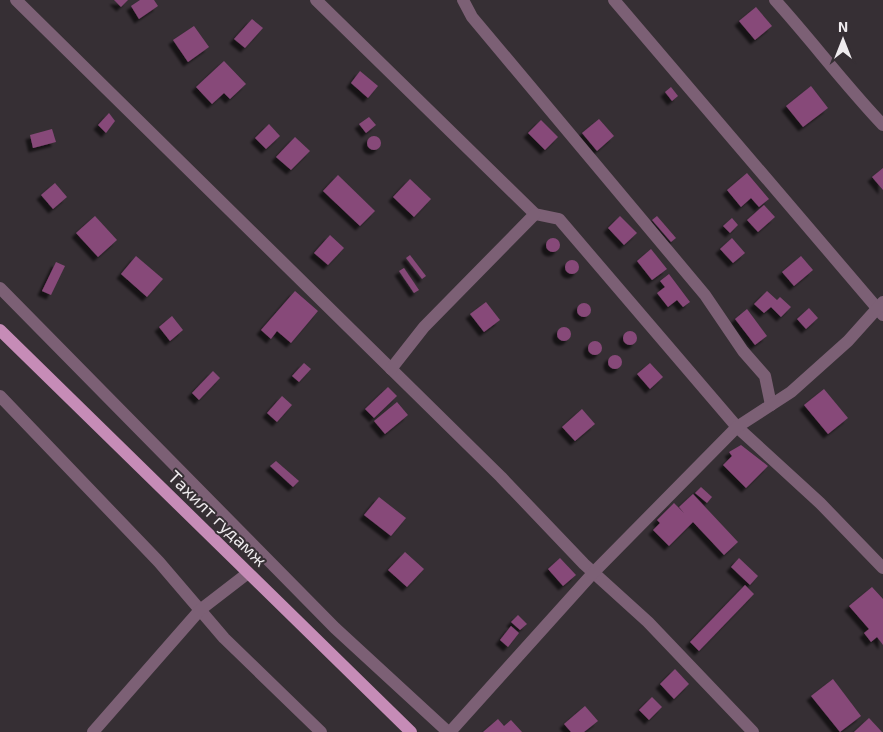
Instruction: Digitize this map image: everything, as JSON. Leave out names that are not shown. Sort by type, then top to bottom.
[{"type":"main road","name":"Тахилт гудамж","points":[[0,330],[411,732]]},
{"type":"street","points":[[16,0],[502,477],[556,537],[648,622],[753,732]]},
{"type":"street","points":[[316,0],[535,214],[559,219],[738,426],[820,503],[883,568]]},
{"type":"street","points":[[463,0],[472,17],[704,295],[743,351],[765,376],[771,405]]},
{"type":"street","points":[[0,288],[335,628],[449,732],[594,572],[738,426],[791,392],[848,341],[881,308],[614,0]]},
{"type":"street","points":[[775,0],[817,46],[834,72],[883,125]]},
{"type":"street","points":[[390,369],[424,327],[535,214]]},
{"type":"street","points":[[0,396],[159,562],[224,638],[322,732]]},
{"type":"street","points":[[93,732],[200,610],[248,573]]},
{"type":"building","points":[[114,0],[128,0],[121,7]]},
{"type":"building","points":[[140,0],[154,0],[158,6],[139,19],[131,6]]},
{"type":"building","points":[[756,7],[772,26],[755,40],[739,21]]},
{"type":"building","points":[[252,19],[263,28],[245,48],[234,39]]},
{"type":"building","points":[[194,26],[209,47],[188,62],[173,40]]},
{"type":"building","points":[[224,61],[246,84],[230,99],[224,93],[212,104],[196,87]]},
{"type":"building","points":[[360,71],[378,86],[368,98],[351,83]]},
{"type":"building","points":[[811,86],[828,108],[803,127],[786,106]]},
{"type":"building","points":[[671,87],[678,96],[672,101],[665,92]]},
{"type":"building","points":[[109,113],[115,121],[106,133],[98,125]]},
{"type":"building","points":[[369,117],[376,125],[366,133],[359,124]]},
{"type":"building","points":[[599,119],[614,136],[597,151],[582,133]]},
{"type":"building","points":[[541,120],[558,137],[545,150],[528,133]]},
{"type":"building","points":[[269,124],[280,136],[266,149],[255,138]]},
{"type":"building","points":[[52,129],[56,142],[33,148],[30,135]]},
{"type":"building","points":[[374,136],[379,138],[381,143],[379,148],[374,150],[369,148],[367,143],[369,138]]},
{"type":"building","points":[[295,137],[310,151],[291,170],[276,157]]},
{"type":"building","points":[[883,168],[883,190],[872,177]]},
{"type":"building","points":[[747,173],[769,199],[759,207],[751,198],[741,207],[727,190]]},
{"type":"building","points":[[338,175],[375,211],[360,226],[323,191]]},
{"type":"building","points":[[410,179],[431,199],[414,217],[393,197]]},
{"type":"building","points":[[55,183],[67,197],[53,209],[41,195]]},
{"type":"building","points":[[764,205],[775,217],[758,232],[747,220]]},
{"type":"building","points":[[95,216],[117,240],[98,257],[76,233]]},
{"type":"building","points":[[620,216],[637,233],[624,245],[608,228]]},
{"type":"building","points":[[657,216],[676,238],[671,242],[652,220]]},
{"type":"building","points":[[732,218],[738,225],[730,233],[723,226]]},
{"type":"building","points":[[330,235],[344,248],[328,265],[314,253]]},
{"type":"building","points":[[553,238],[558,240],[560,245],[558,250],[553,252],[548,250],[546,245],[548,240]]},
{"type":"building","points":[[732,238],[745,253],[733,263],[720,249]]},
{"type":"building","points":[[651,249],[667,269],[652,280],[637,261]]},
{"type":"building","points":[[410,255],[426,276],[422,279],[406,258]]},
{"type":"building","points":[[136,256],[163,279],[147,297],[121,274]]},
{"type":"building","points":[[801,256],[813,270],[794,286],[782,272]]},
{"type":"building","points":[[572,260],[577,262],[579,267],[577,272],[572,274],[567,272],[565,267],[567,262]]},
{"type":"building","points":[[56,262],[65,266],[51,295],[42,291]]},
{"type":"building","points":[[404,268],[419,290],[414,293],[399,271]]},
{"type":"building","points":[[669,274],[690,302],[683,307],[677,300],[668,307],[657,293],[665,287],[660,281]]},
{"type":"building","points":[[295,291],[318,311],[291,343],[277,331],[271,339],[261,330]]},
{"type":"building","points":[[767,291],[777,300],[780,297],[791,307],[781,317],[771,307],[764,313],[754,304]]},
{"type":"building","points":[[486,302],[500,320],[484,332],[470,314]]},
{"type":"building","points":[[584,303],[589,305],[591,310],[589,315],[584,317],[579,315],[577,310],[579,305]]},
{"type":"building","points":[[809,308],[818,318],[806,329],[797,319]]},
{"type":"building","points":[[747,309],[767,336],[755,345],[735,319]]},
{"type":"building","points":[[172,316],[183,330],[170,341],[159,327]]},
{"type":"building","points":[[564,327],[569,329],[571,334],[569,339],[564,341],[559,339],[557,334],[559,329]]},
{"type":"building","points":[[630,331],[635,333],[637,338],[635,343],[630,345],[625,343],[623,338],[625,333]]},
{"type":"building","points":[[595,341],[600,343],[602,348],[600,353],[595,355],[590,353],[588,348],[590,343]]},
{"type":"building","points":[[615,355],[620,357],[622,362],[620,367],[615,369],[610,367],[608,362],[610,357]]},
{"type":"building","points":[[304,363],[311,369],[299,382],[292,376]]},
{"type":"building","points":[[650,363],[663,377],[650,389],[637,374]]},
{"type":"building","points":[[213,371],[220,378],[199,400],[192,393]]},
{"type":"building","points":[[388,387],[397,396],[374,418],[365,409]]},
{"type":"building","points":[[824,389],[848,418],[828,434],[804,405]]},
{"type":"building","points":[[282,396],[292,405],[277,422],[267,413]]},
{"type":"building","points":[[397,402],[408,415],[385,434],[374,421]]},
{"type":"building","points":[[582,409],[595,424],[575,441],[562,427]]},
{"type":"building","points":[[741,445],[768,466],[746,488],[723,465],[732,456],[729,452]]},
{"type":"building","points":[[276,461],[299,481],[293,487],[270,466]]},
{"type":"building","points":[[701,487],[712,497],[707,503],[695,493]]},
{"type":"building","points":[[693,494],[738,542],[724,555],[693,522],[669,546],[653,530],[660,523],[657,520],[674,503],[684,513],[679,507]]},
{"type":"building","points":[[379,497],[406,518],[391,536],[364,515]]},
{"type":"building","points":[[405,552],[424,569],[407,587],[388,570]]},
{"type":"building","points":[[560,558],[576,575],[563,586],[548,569]]},
{"type":"building","points":[[739,558],[758,576],[750,585],[731,567]]},
{"type":"building","points":[[745,585],[754,594],[699,651],[690,642]]},
{"type":"building","points":[[872,587],[883,599],[883,645],[877,637],[871,642],[864,633],[869,629],[849,606]]},
{"type":"building","points":[[518,615],[527,624],[520,630],[511,622]]},
{"type":"building","points":[[511,626],[519,633],[508,647],[500,640]]},
{"type":"building","points":[[675,669],[689,684],[674,699],[660,684]]},
{"type":"building","points":[[833,679],[861,716],[840,732],[811,696]]},
{"type":"building","points":[[652,697],[662,707],[649,720],[639,710]]},
{"type":"building","points":[[585,706],[598,721],[584,732],[571,732],[564,724]]},
{"type":"building","points":[[869,718],[882,732],[854,732]]},
{"type":"building","points":[[498,719],[504,726],[511,720],[522,732],[483,732]]}]
